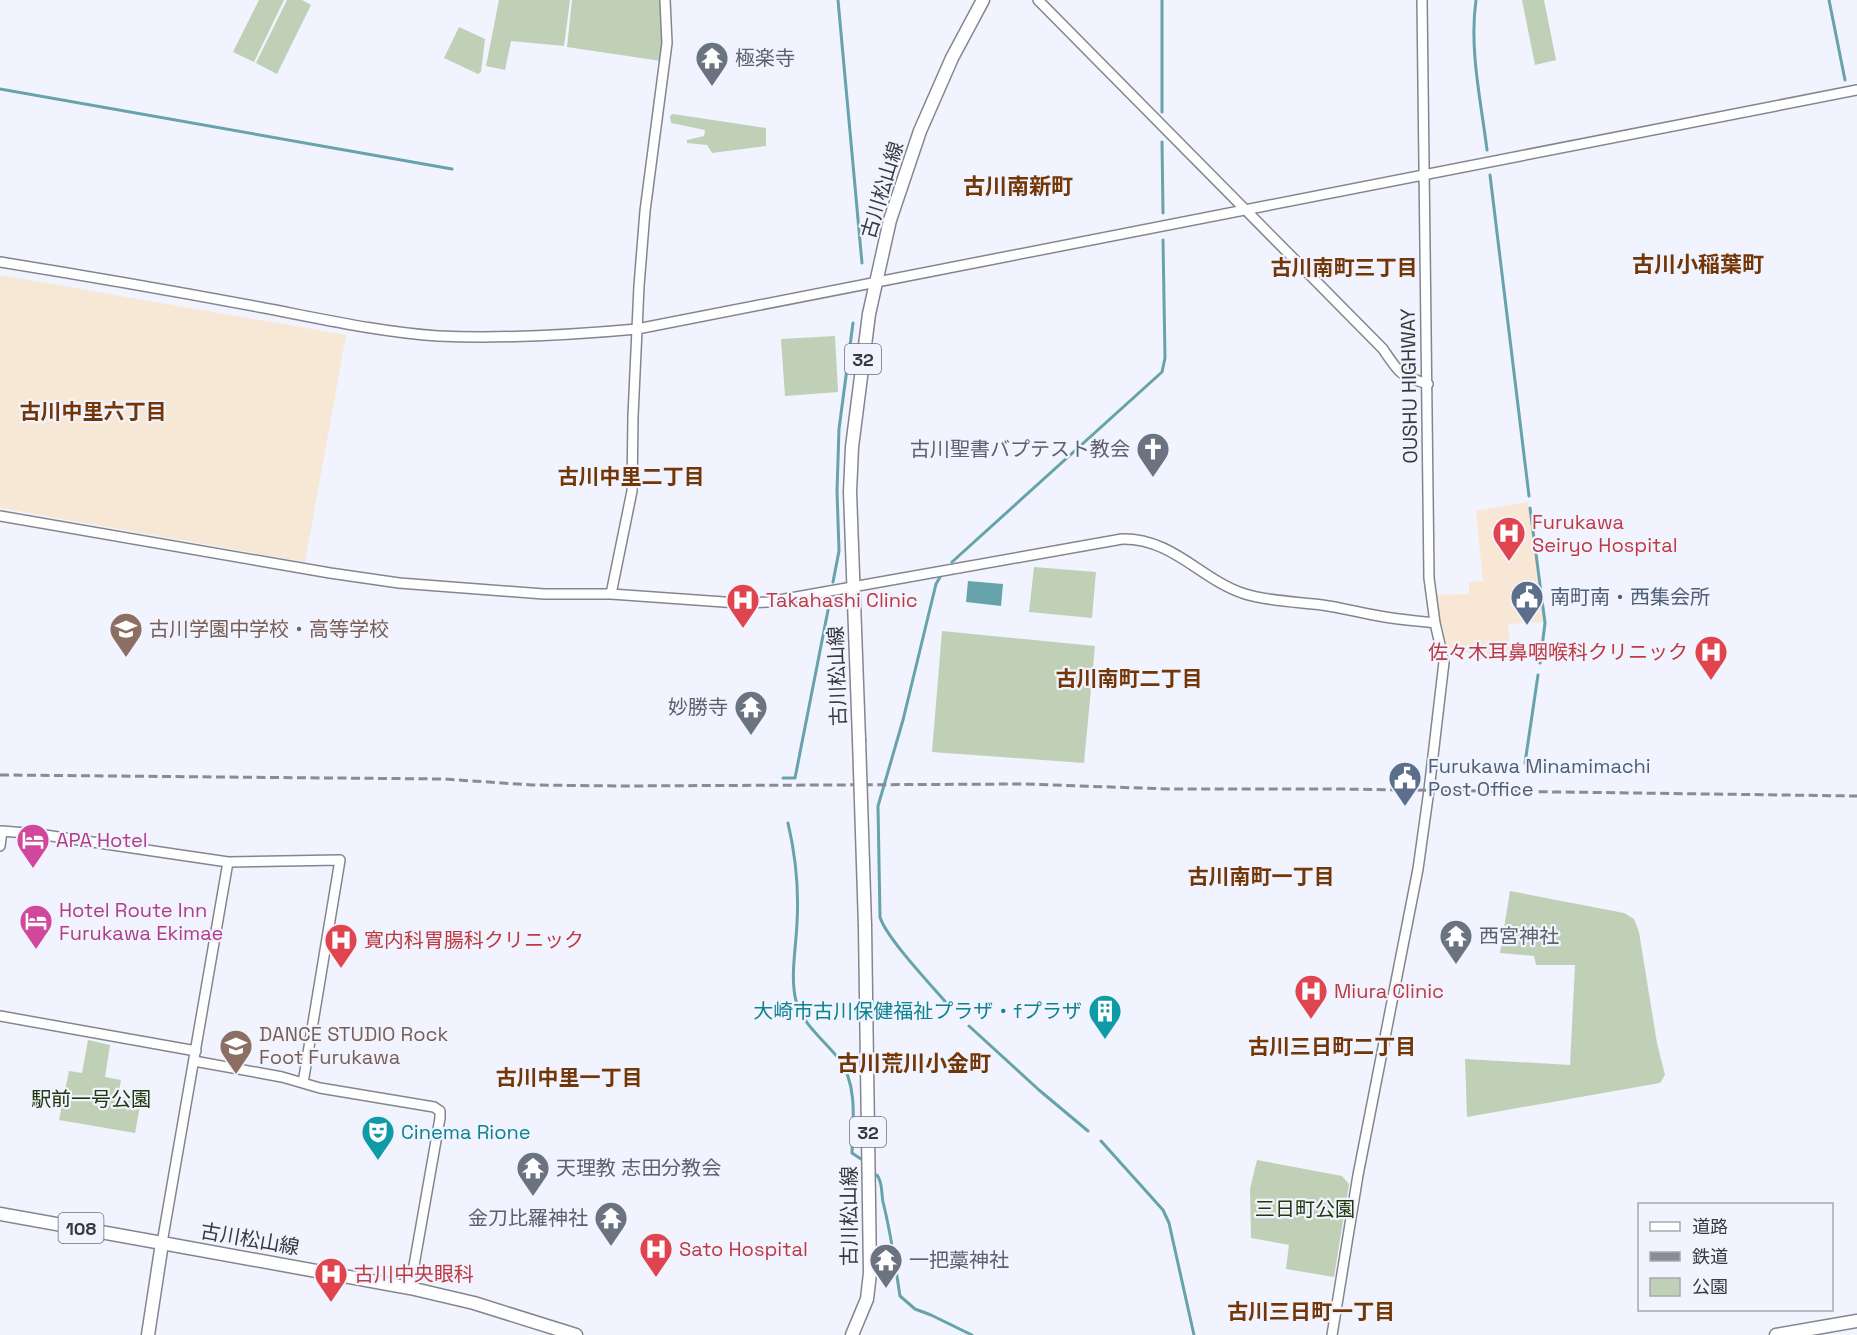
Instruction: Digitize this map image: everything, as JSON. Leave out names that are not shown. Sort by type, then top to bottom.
[{"type":"main road","name":"古川松山線","points":[[852,1335],[867,1299],[870,1274],[865,926],[850,492],[852,447],[869,314],[890,220],[920,131],[952,58],[982,0]]},
{"type":"main road","name":"108","points":[[0,1214],[162,1243]]},
{"type":"main road","name":"古川松山線","points":[[162,1243],[410,1288],[474,1303],[576,1335]]},
{"type":"main road","points":[[148,1335],[162,1243]]},
{"type":"main road","points":[[1776,1335],[1857,1321]]},
{"type":"street","points":[[611,594],[632,492],[637,329],[645,211],[667,43],[665,0]]},
{"type":"street","points":[[1038,0],[1383,349],[1399,372],[1406,377],[1428,384]]},
{"type":"street","name":"OUSHU HIGHWAY","points":[[1332,1335],[1358,1175],[1418,869],[1444,669],[1429,578],[1422,0]]},
{"type":"street","points":[[0,262],[130,283],[374,328],[436,336],[495,338],[564,336],[637,329],[1857,90]]},
{"type":"street","points":[[0,516],[383,581],[544,594],[611,594],[748,603],[768,602],[1137,538],[1164,548],[1247,595],[1435,623]]},
{"type":"street","points":[[0,846],[3,831],[38,834],[228,862],[340,861],[303,1083]]},
{"type":"street","points":[[162,1243],[228,862]]},
{"type":"street","points":[[0,1016],[195,1056],[303,1083],[434,1107],[440,1111],[440,1118],[410,1288]]},
{"type":"shaded area","points":[[0,275],[346,335],[305,562],[0,508]]},
{"type":"shaded area","points":[[1528,502],[1543,622],[1508,624],[1511,659],[1454,651],[1445,643],[1436,595],[1469,594],[1469,582],[1483,581],[1476,511]]},
{"type":"green space","points":[[259,0],[284,0],[254,62],[233,52]]},
{"type":"green space","points":[[287,0],[302,0],[311,5],[277,74],[256,63]]},
{"type":"green space","points":[[499,0],[570,0],[564,46],[511,41],[505,70],[486,66]]},
{"type":"green space","points":[[572,0],[659,0],[663,32],[661,61],[567,47]]},
{"type":"green space","points":[[1522,0],[1544,0],[1556,60],[1535,65]]},
{"type":"green space","points":[[459,27],[485,39],[481,72],[478,74],[444,58]]},
{"type":"green space","points":[[673,114],[766,128],[766,146],[712,153],[707,145],[687,143],[687,140],[704,136],[705,130],[671,123],[670,116]]},
{"type":"green space","points":[[835,336],[838,392],[785,396],[781,339]]},
{"type":"green space","points":[[1034,567],[1096,572],[1092,618],[1029,612]]},
{"type":"green space","points":[[942,631],[1095,646],[1084,763],[932,752]]},
{"type":"green space","points":[[1510,891],[1624,913],[1634,919],[1639,932],[1657,1043],[1665,1075],[1660,1083],[1467,1117],[1465,1059],[1570,1065],[1575,965],[1536,965],[1534,956],[1500,953]]},
{"type":"green space","name":"駅前一号公園","points":[[88,1040],[110,1045],[105,1077],[121,1080],[118,1096],[141,1101],[135,1133],[59,1120],[69,1071],[82,1073]]},
{"type":"green space","name":"三日町公園","points":[[1257,1160],[1342,1176],[1349,1184],[1334,1277],[1286,1269],[1289,1245],[1251,1238],[1250,1189]]},
{"type":"water","points":[[968,581],[1003,584],[1001,606],[966,602]]},
{"type":"waterway","points":[[838,0],[862,263]]},
{"type":"waterway","points":[[1162,0],[1162,112]]},
{"type":"waterway","points":[[1476,0],[1475,56],[1487,150]]},
{"type":"waterway","points":[[1829,0],[1845,80]]},
{"type":"waterway","points":[[0,89],[452,169]]},
{"type":"waterway","points":[[1162,142],[1163,213]]},
{"type":"waterway","points":[[1490,175],[1529,496]]},
{"type":"waterway","points":[[952,562],[1162,372],[1165,358],[1163,240]]},
{"type":"waterway","points":[[833,582],[839,551],[837,491],[839,429],[853,323]]},
{"type":"waterway","points":[[1530,508],[1545,623],[1540,663]]},
{"type":"waterway","points":[[940,577],[936,584],[903,720],[878,806],[880,917],[901,950],[950,1007]]},
{"type":"waterway","points":[[783,778],[795,778],[830,600]]},
{"type":"waterway","points":[[1525,763],[1538,675]]},
{"type":"waterway","points":[[788,823],[795,861],[798,898],[793,972],[794,992],[804,1018],[845,1069],[852,1092],[852,1153],[861,1159]]},
{"type":"waterway","points":[[969,1026],[1088,1131]]},
{"type":"waterway","points":[[1101,1141],[1163,1210],[1169,1223],[1194,1335]]},
{"type":"waterway","points":[[877,1175],[881,1184],[900,1296],[915,1309],[972,1335]]},
{"type":"railway","points":[[0,775],[444,779],[532,785],[620,786],[1024,784],[1168,789],[1857,796]]},
{"type":"place","name":"極楽寺","points":[[712,87]]},
{"type":"place","name":"古川聖書バプテスト教会","points":[[1153,478]]},
{"type":"place","name":"Furukawa Seiryo Hospital","points":[[1509,562]]},
{"type":"place","name":"南町南・西集会所","points":[[1527,626]]},
{"type":"place","name":"Takahashi Clinic","points":[[743,629]]},
{"type":"place","name":"古川学園中学校・高等学校","points":[[126,658]]},
{"type":"place","name":"佐々木耳鼻咽喉科クリニック","points":[[1711,681]]},
{"type":"place","name":"妙勝寺","points":[[751,736]]},
{"type":"place","name":"Furukawa Minamimachi Post Office","points":[[1405,807]]},
{"type":"place","name":"APA Hotel","points":[[33,869]]},
{"type":"place","name":"Hotel Route Inn Furukawa Ekimae","points":[[36,950]]},
{"type":"place","name":"西宮神社","points":[[1456,965]]},
{"type":"place","name":"寛内科胃腸科クリニック","points":[[341,969]]},
{"type":"place","name":"Miura Clinic","points":[[1311,1020]]},
{"type":"place","name":"大崎市古川保健福祉プラザ・fプラザ","points":[[1105,1040]]},
{"type":"place","name":"DANCE STUDIO Rock Foot Furukawa","points":[[236,1075]]},
{"type":"place","name":"Cinema Rione","points":[[378,1161]]},
{"type":"place","name":"天理教 志田分教会","points":[[533,1197]]},
{"type":"place","name":"金刀比羅神社","points":[[611,1247]]},
{"type":"place","name":"Sato Hospital","points":[[656,1278]]},
{"type":"place","name":"一把藁神社","points":[[886,1289]]},
{"type":"place","name":"古川中央眼科","points":[[331,1303]]},
{"type":"district","name":"古川南新町","points":[[1018,186]]},
{"type":"district","name":"古川小稲葉町","points":[[1698,264]]},
{"type":"district","name":"古川南町三丁目","points":[[1344,267]]},
{"type":"district","name":"古川中里六丁目","points":[[93,411]]},
{"type":"district","name":"古川中里二丁目","points":[[631,476]]},
{"type":"district","name":"古川南町二丁目","points":[[1129,678]]},
{"type":"district","name":"古川南町一丁目","points":[[1261,876]]},
{"type":"district","name":"古川三日町二丁目","points":[[1332,1046]]},
{"type":"district","name":"古川荒川小金町","points":[[914,1063]]},
{"type":"district","name":"古川中里一丁目","points":[[569,1077]]},
{"type":"district","name":"古川三日町一丁目","points":[[1311,1311]]}]
